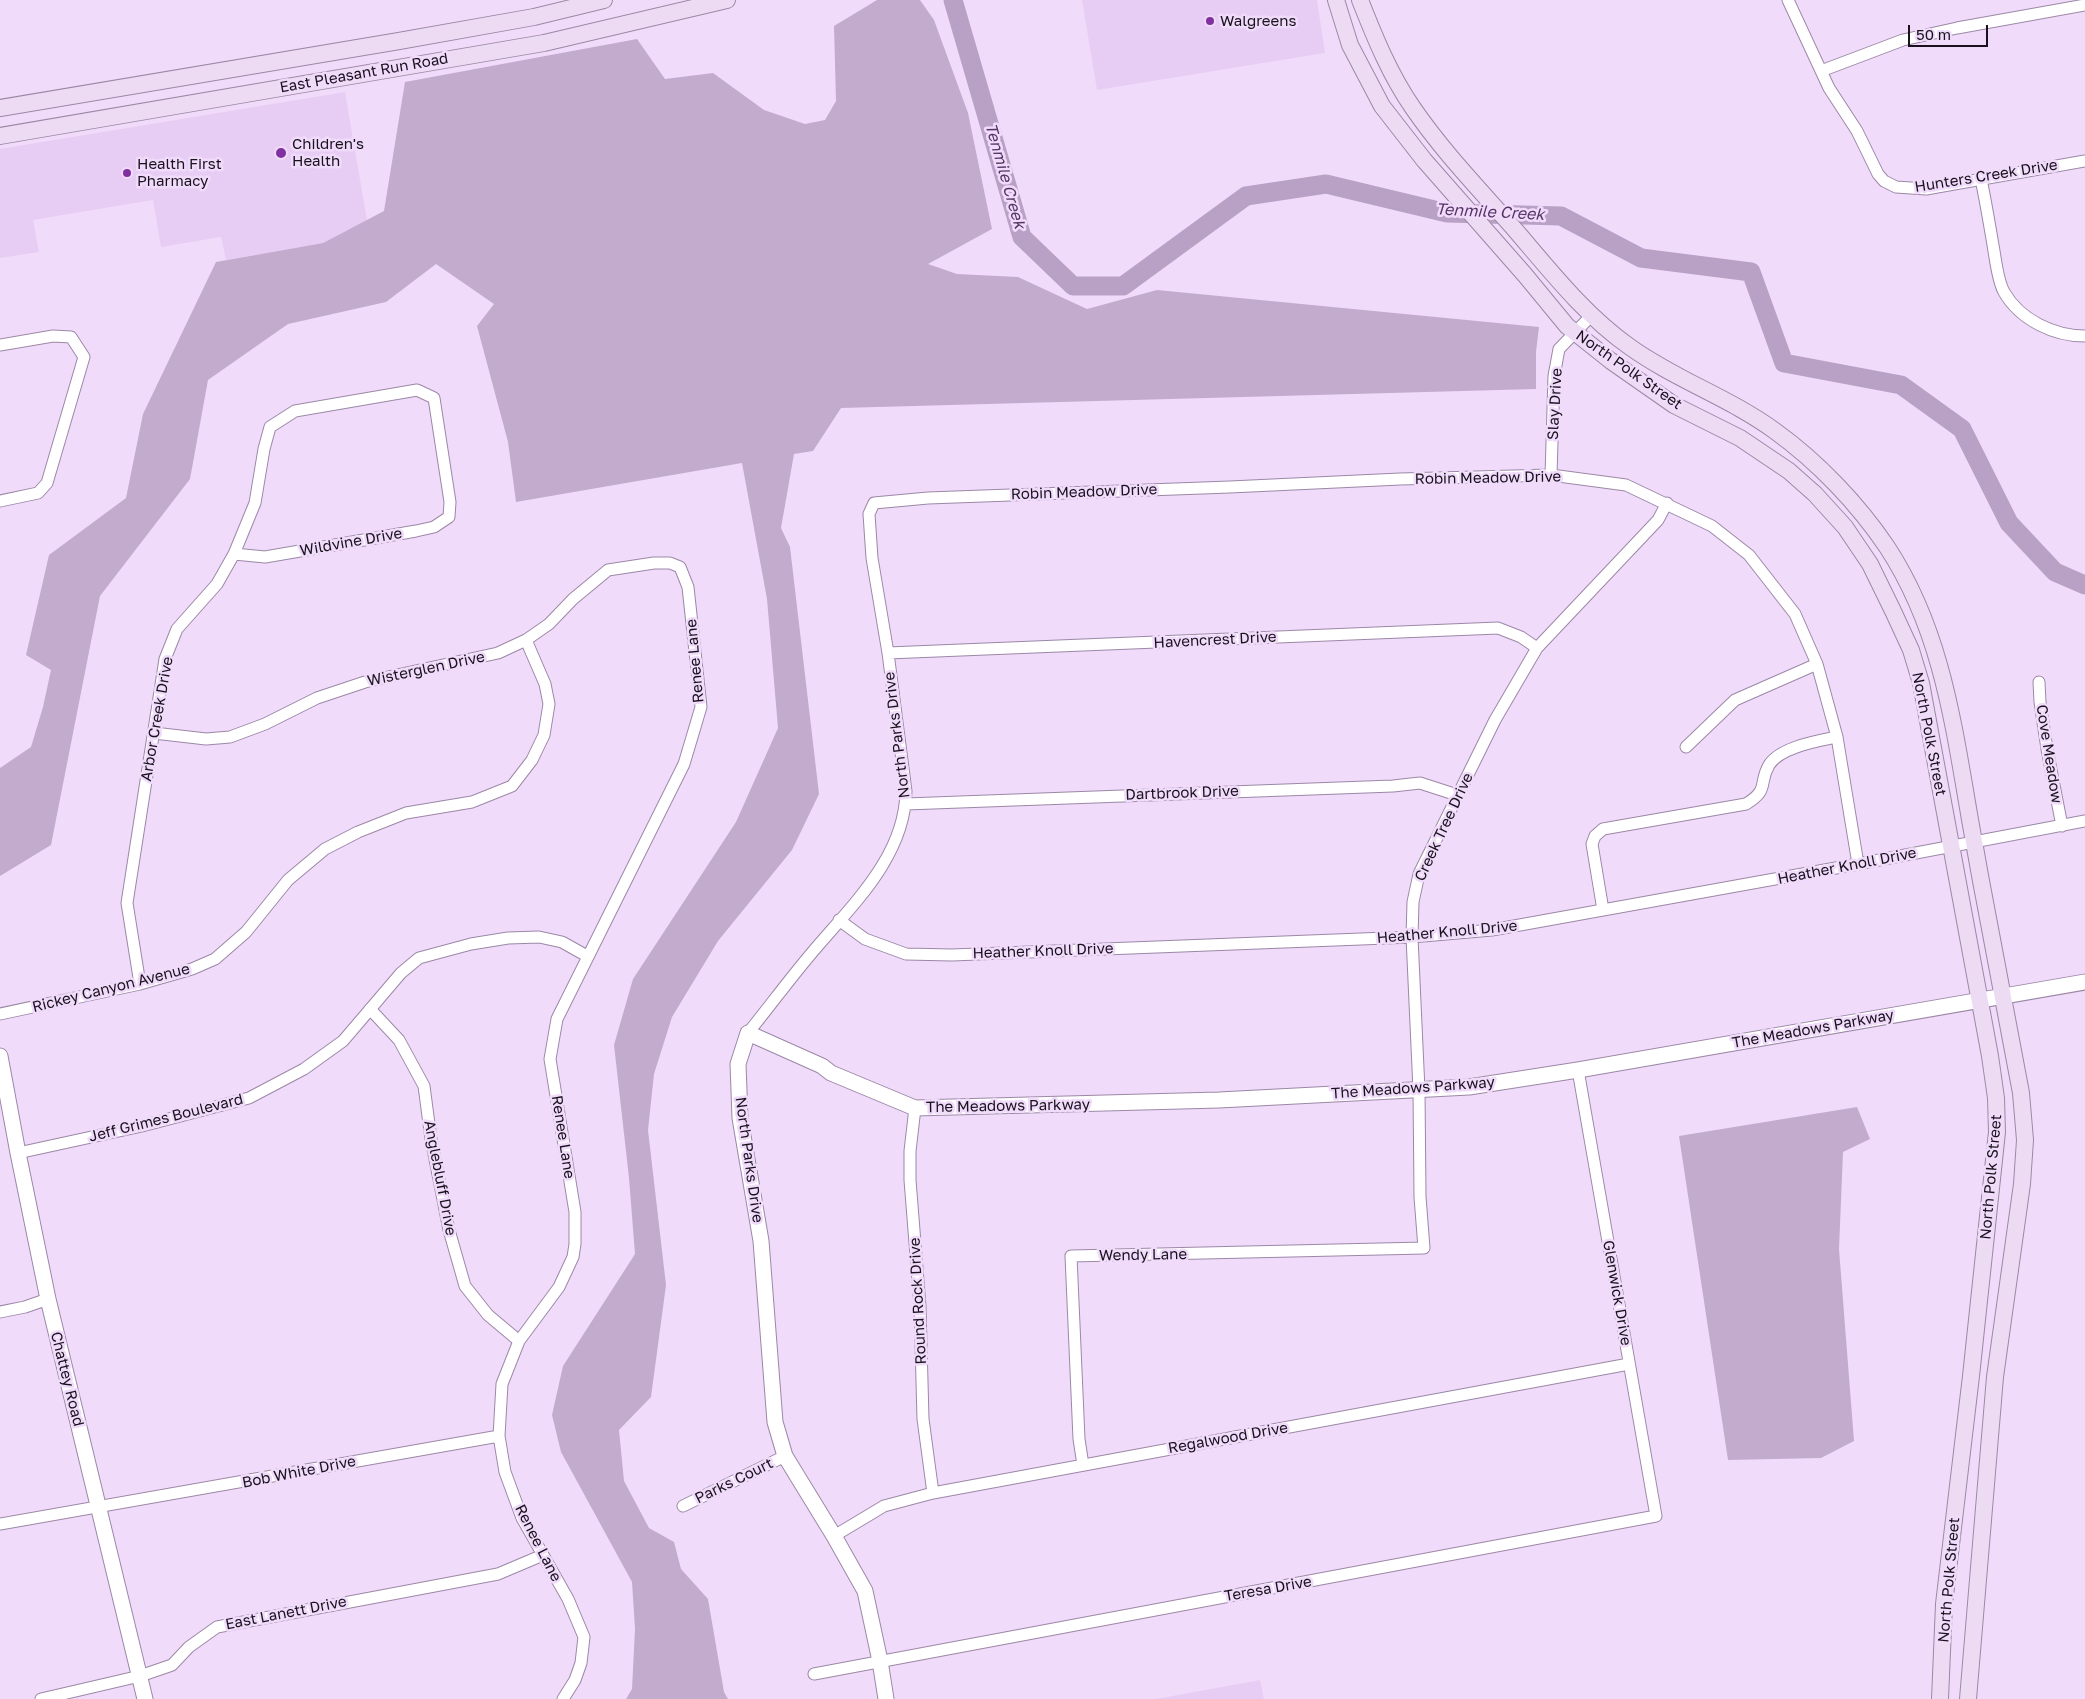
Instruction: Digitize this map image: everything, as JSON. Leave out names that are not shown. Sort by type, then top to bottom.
[{"type":"main road","name":"East Pleasant Run Road","points":[[0,108],[381,44],[534,16],[604,0]]},
{"type":"main road","name":"East Pleasant Run Road","points":[[0,136],[544,43],[674,6],[727,0]]},
{"type":"main road","name":"North Polk Street","points":[[1336,0],[1350,45],[1382,106],[1424,160],[1567,326],[1610,361],[1674,405],[1740,438],[1789,471],[1815,494],[1845,528],[1870,564],[1911,650],[1921,682],[1980,1001],[1996,1098],[1997,1132],[1944,1604],[1940,1699]]},
{"type":"main road","name":"North Polk Street","points":[[1360,0],[1378,46],[1413,108],[1563,286],[1591,316],[1626,345],[1661,369],[1731,405],[1775,431],[1818,468],[1860,511],[1887,548],[1915,597],[1934,644],[1951,712],[2021,1093],[2025,1140],[2022,1184],[1995,1377],[1968,1699]]},
{"type":"main road","points":[[381,44],[386,69]]},
{"type":"main road","points":[[91,93],[95,121]]},
{"type":"main road","points":[[1971,1376],[1995,1377]]},
{"type":"street","name":"Hunters Creek Drive","points":[[1788,0],[1828,88],[1857,131],[1878,174],[1884,182],[1896,187],[1926,188],[2085,161]]},
{"type":"street","points":[[1821,71],[1903,40],[1957,28],[2085,5]]},
{"type":"street","points":[[1981,179],[1997,268],[2004,292],[2022,313],[2045,328],[2073,336],[2085,336]]},
{"type":"street","name":"Slay Drive","points":[[1552,475],[1554,376],[1559,349],[1591,316]]},
{"type":"street","points":[[0,345],[53,336],[71,337],[84,357],[47,483],[38,493],[0,501]]},
{"type":"street","name":"Arbor Creek Drive","points":[[140,984],[127,903],[165,660],[177,629],[216,584],[234,554],[255,503],[264,449],[270,427],[295,411],[417,390],[434,398],[450,502]]},
{"type":"street","name":"Robin Meadow Drive","points":[[874,503],[928,498],[1400,479],[1552,475],[1626,484],[1712,526],[1749,556],[1795,614],[1818,664],[1837,737],[1858,864]]},
{"type":"street","name":"Wildvine Drive","points":[[234,554],[265,557],[434,527],[450,518],[450,502]]},
{"type":"street","name":"North Parks Drive","points":[[874,503],[869,514],[872,558],[888,653],[906,791],[906,804],[899,832],[878,876],[748,1033],[738,1064],[740,1118],[761,1241],[774,1422],[785,1456],[865,1591],[886,1699]]},
{"type":"street","name":"Creek Tree Drive","points":[[1424,1248],[1420,1197],[1419,1090],[1412,937],[1412,902],[1419,874],[1509,694],[1537,648],[1658,520],[1667,503]]},
{"type":"street","name":"Wisterglen Drive","points":[[154,733],[206,739],[230,737],[264,724],[317,698],[365,682],[498,653],[526,640],[549,624],[573,599],[608,570],[654,563],[670,563],[680,567]]},
{"type":"street","name":"Renee Lane","points":[[563,1699],[575,1680],[581,1663],[584,1637],[568,1599],[522,1518],[505,1472],[499,1436],[502,1384],[519,1340],[559,1287],[573,1257],[575,1212],[550,1059],[557,1018],[684,764],[701,707],[688,587],[680,567]]},
{"type":"street","name":"Havencrest Drive","points":[[888,653],[1498,628],[1521,637],[1537,648]]},
{"type":"street","name":"Rickey Canyon Avenue","points":[[0,1014],[140,984],[192,970],[215,959],[246,932],[288,880],[325,849],[358,832],[406,813],[472,802],[512,786],[532,760],[544,735],[549,704],[545,684],[526,640]]},
{"type":"street","points":[[1686,747],[1735,700],[1818,664]]},
{"type":"street","name":"Cove Meadow","points":[[2039,682],[2047,749],[2062,826]]},
{"type":"street","points":[[1603,910],[1592,844],[1595,836],[1603,830],[1746,804],[1759,796],[1769,765],[1781,754],[1801,746],[1837,737]]},
{"type":"street","name":"Dartbrook Drive","points":[[906,804],[1328,788],[1420,782],[1457,795]]},
{"type":"street","name":"Heather Knoll Drive","points":[[840,920],[865,939],[906,954],[1412,937],[1492,930],[2085,821]]},
{"type":"street","name":"Jeff Grimes Boulevard","points":[[18,1153],[142,1126],[249,1098],[304,1069],[343,1042],[401,973],[419,958],[471,944],[508,938],[540,937],[562,942],[587,956]]},
{"type":"street","name":"The Meadows Parkway","points":[[748,1033],[822,1066],[831,1073],[915,1108],[1152,1102],[1469,1087],[1578,1070],[2085,982]]},
{"type":"street","name":"Anglebluff Drive","points":[[370,1009],[399,1040],[424,1086],[431,1139],[449,1230],[465,1286],[488,1316],[519,1340]]},
{"type":"street","name":"Chattey Road","points":[[0,1056],[48,1299],[146,1699]]},
{"type":"street","name":"Glenwick Drive","points":[[1578,1070],[1656,1516]]},
{"type":"street","name":"Round Rock Drive","points":[[915,1108],[910,1151],[910,1180],[920,1306],[923,1419],[933,1493]]},
{"type":"street","name":"Wendy Lane","points":[[1083,1465],[1079,1439],[1071,1256],[1424,1248]]},
{"type":"street","points":[[0,1312],[25,1307],[48,1299]]},
{"type":"street","name":"Regalwood Drive","points":[[834,1536],[884,1506],[933,1493],[1629,1364]]},
{"type":"street","name":"Bob White Drive","points":[[0,1524],[499,1436]]},
{"type":"street","name":"Parks Court","points":[[683,1506],[785,1456]]},
{"type":"street","name":"Teresa Drive","points":[[814,1674],[1656,1516]]},
{"type":"street","name":"East Lanett Drive","points":[[41,1699],[140,1676],[172,1665],[188,1647],[216,1627],[498,1574],[543,1555]]},
{"type":"shaded area","points":[[877,0],[920,0],[934,20],[968,113],[992,229],[928,264],[957,274],[1018,277],[1087,309],[1157,290],[1539,327],[1536,352],[1536,389],[841,408],[813,451],[794,454],[781,528],[790,547],[819,794],[792,850],[718,941],[672,1017],[654,1074],[648,1130],[666,1285],[651,1397],[619,1430],[624,1481],[649,1528],[674,1542],[681,1569],[708,1599],[724,1692],[728,1699],[626,1699],[632,1689],[635,1629],[632,1582],[561,1452],[552,1415],[563,1366],[635,1254],[629,1178],[614,1045],[633,979],[736,822],[778,728],[767,599],[742,463],[516,502],[508,442],[477,326],[494,304],[436,264],[386,302],[288,324],[208,380],[190,479],[100,596],[51,845],[0,876],[0,768],[31,747],[43,707],[51,670],[26,655],[49,555],[126,498],[143,414],[216,262],[323,243],[384,211],[405,82],[637,39],[665,79],[713,73],[764,110],[805,124],[825,120],[836,101],[834,26]]},
{"type":"shaded area","points":[[1082,0],[1317,0],[1325,53],[1097,90]]},
{"type":"shaded area","points":[[345,92],[367,220],[323,243],[226,260],[221,237],[161,247],[153,200],[33,220],[39,252],[0,258],[0,149]]},
{"type":"shaded area","points":[[1857,1107],[1870,1139],[1843,1152],[1839,1249],[1854,1441],[1821,1458],[1728,1460],[1679,1136]]},
{"type":"shaded area","points":[[1260,1680],[1264,1699],[1156,1699]]},
{"type":"waterway","name":"Tenmile Creek","points":[[953,0],[1022,237],[1073,286],[1123,286],[1246,196],[1326,184],[1447,213],[1561,216],[1641,258],[1751,272],[1784,363],[1901,385],[1962,429],[2009,523],[2055,572],[2085,585]]},
{"type":"place","name":"Walgreens","points":[[1210,21]]},
{"type":"place","name":"Children's Health","points":[[281,153]]},
{"type":"place","name":"Health First Pharmacy","points":[[127,173]]}]
